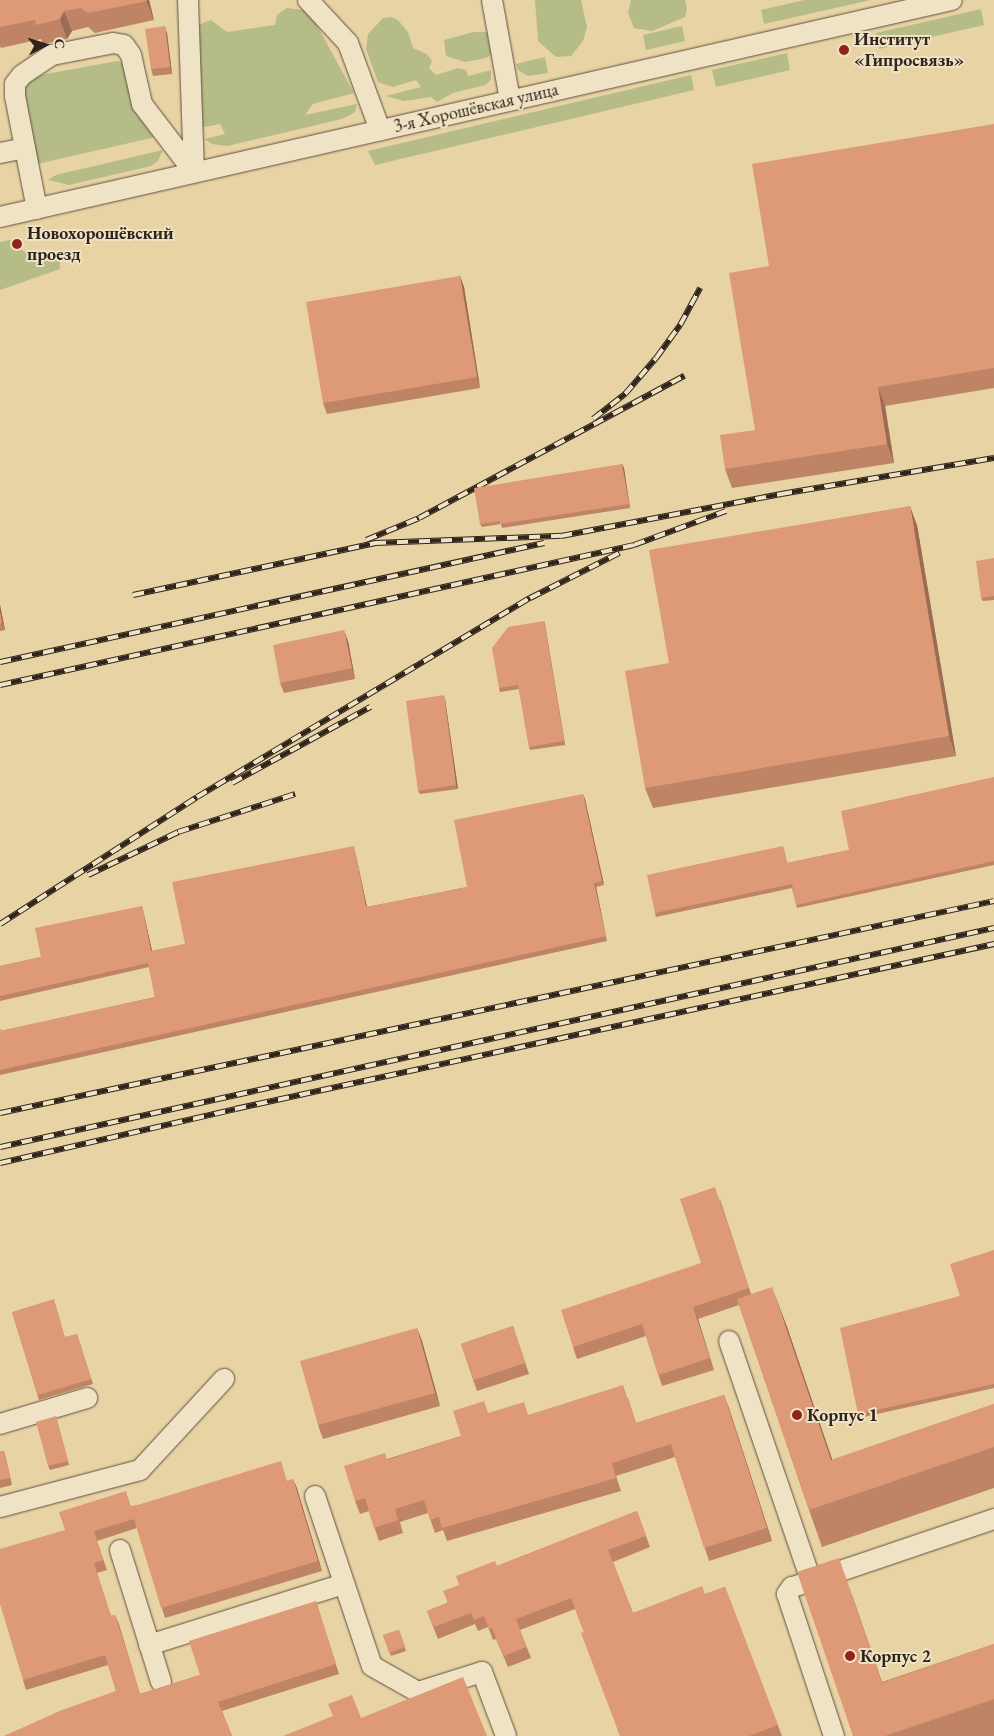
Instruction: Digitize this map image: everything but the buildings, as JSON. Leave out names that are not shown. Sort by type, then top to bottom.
[{"type":"street","points":[[188,0],[194,172]]},
{"type":"street","points":[[308,0],[348,44],[380,130]]},
{"type":"street","points":[[492,0],[510,100]]},
{"type":"street","name":"3-я Хорошёвская улица","points":[[0,216],[952,0]]},
{"type":"street","points":[[37,209],[14,96],[15,84],[22,75],[52,55],[113,43],[124,45],[131,55],[142,104],[194,172]]},
{"type":"street","points":[[0,153],[25,148]]},
{"type":"street","points":[[729,1341],[811,1581]]},
{"type":"street","points":[[0,1507],[140,1470],[224,1379]]},
{"type":"street","points":[[0,1424],[87,1398]]},
{"type":"street","points":[[315,1496],[372,1666],[418,1692],[482,1672],[506,1736]]},
{"type":"street","points":[[834,1736],[787,1594],[792,1587],[994,1518]]},
{"type":"street","points":[[120,1550],[161,1682]]},
{"type":"street","points":[[149,1645],[344,1584]]},
{"type":"green space","points":[[535,0],[581,0],[587,27],[583,41],[571,56],[556,57],[538,41]]},
{"type":"green space","points":[[631,0],[685,0],[687,9],[685,17],[652,31],[634,28],[628,13]]},
{"type":"green space","points":[[804,0],[871,0],[764,24],[761,10]]},
{"type":"green space","points":[[287,8],[304,10],[314,20],[354,93],[313,104],[305,115],[357,104],[355,112],[342,119],[227,146],[212,144],[204,139],[225,134],[220,124],[199,128],[198,25],[211,20],[227,32],[275,25],[277,15]]},
{"type":"green space","points":[[981,9],[984,25],[879,49],[876,33]]},
{"type":"green space","points":[[391,17],[398,20],[408,32],[413,48],[427,54],[432,61],[429,68],[436,75],[458,68],[466,70],[468,76],[491,70],[491,79],[486,85],[453,93],[437,102],[431,97],[404,101],[386,96],[421,87],[416,80],[393,87],[378,82],[366,49],[368,34],[383,18]]},
{"type":"green space","points":[[682,26],[685,41],[646,50],[643,35]]},
{"type":"green space","points":[[474,32],[490,32],[495,52],[486,58],[465,62],[446,56],[444,40]]},
{"type":"green space","points":[[787,53],[790,70],[716,87],[712,70]]},
{"type":"green space","points":[[545,57],[548,73],[528,76],[518,70],[516,64]]},
{"type":"green space","points":[[117,61],[124,63],[160,136],[37,164],[24,85],[35,76]]},
{"type":"green space","points":[[691,75],[694,90],[375,165],[368,151]]},
{"type":"green space","points":[[163,150],[158,161],[151,166],[69,185],[48,180],[56,175]]},
{"type":"green space","points":[[9,240],[18,244],[23,251],[38,255],[53,254],[60,262],[60,269],[0,290],[0,242]]},
{"type":"railway","points":[[593,419],[625,394],[656,358],[680,325],[700,288]]},
{"type":"railway","points":[[366,540],[419,518],[684,376]]},
{"type":"railway","points":[[133,595],[375,543],[561,536],[781,494],[994,458]]},
{"type":"railway","points":[[0,685],[634,545],[726,511]]},
{"type":"railway","points":[[0,662],[544,543]]},
{"type":"railway","points":[[0,924],[197,797],[530,598],[619,553]]},
{"type":"railway","points":[[232,783],[370,707]]},
{"type":"railway","points":[[88,875],[178,832],[295,794]]},
{"type":"railway","points":[[0,1113],[994,901]]},
{"type":"railway","points":[[0,1147],[994,928]]},
{"type":"railway","points":[[0,1163],[235,1109],[994,944]]},
{"type":"place","name":"Институт «Гипросвязь»","points":[[844,50]]},
{"type":"place","name":"Новохорошёвский проезд","points":[[17,244]]},
{"type":"place","name":"Корпус 1","points":[[797,1415]]},
{"type":"place","name":"Корпус 2","points":[[850,1656]]}]
